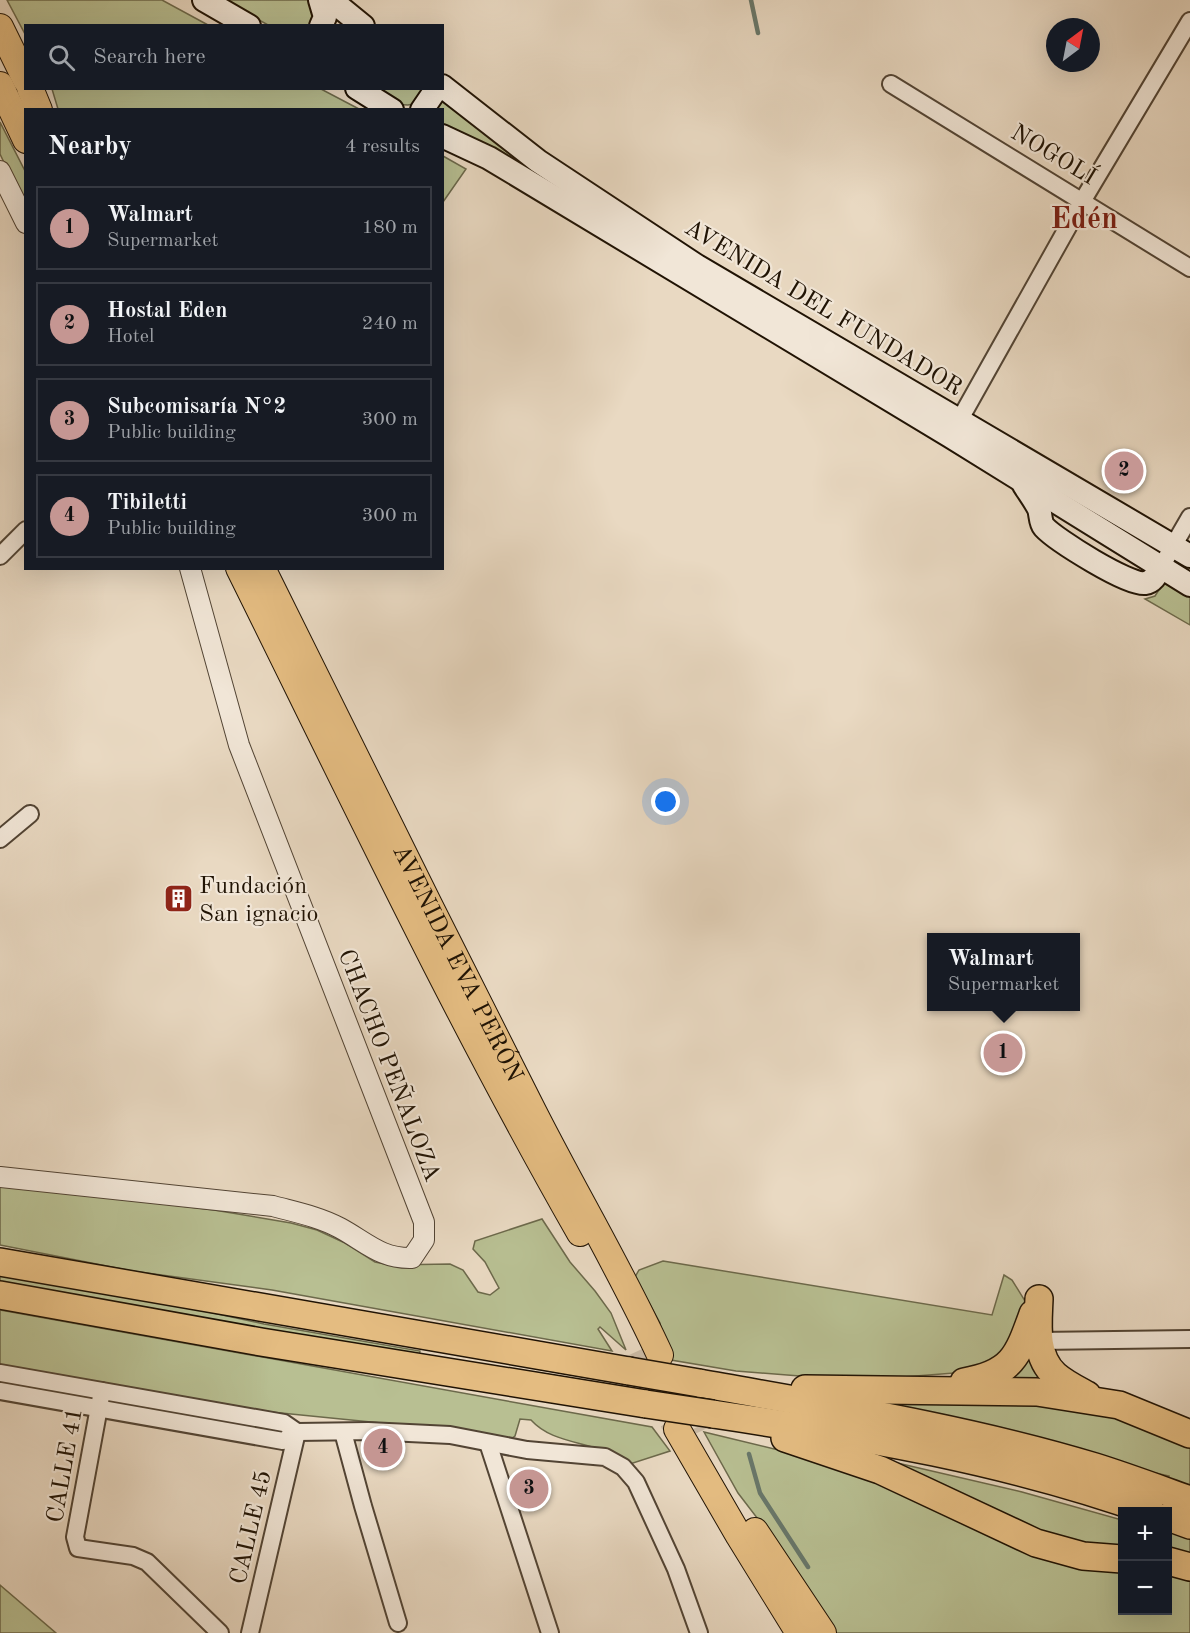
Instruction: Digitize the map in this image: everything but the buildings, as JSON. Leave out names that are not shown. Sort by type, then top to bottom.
[{"type":"highway","points":[[0,1262],[643,1359],[699,1383],[960,1433],[1095,1467],[1127,1490],[1146,1507]]},
{"type":"highway","points":[[0,1295],[261,1342],[646,1404],[695,1426],[880,1470],[1036,1543],[1083,1556],[1118,1559]]},
{"type":"highway","points":[[923,1389],[982,1379],[998,1373],[1019,1351],[1039,1299],[1039,1341],[1044,1362],[1053,1373],[1088,1396],[1119,1405],[1190,1434]]},
{"type":"highway","points":[[699,1383],[820,1390],[923,1389],[1037,1392],[1190,1418]]},
{"type":"highway","points":[[695,1426],[831,1432],[918,1448],[1013,1470],[1190,1500]]},
{"type":"highway","points":[[1172,1519],[1190,1525]]},
{"type":"highway","points":[[1172,1562],[1190,1567]]},
{"type":"main road","points":[[204,0],[246,24]]},
{"type":"main road","points":[[320,0],[325,17],[322,24]]},
{"type":"main road","points":[[331,0],[361,24]]},
{"type":"main road","points":[[0,27],[24,76]]},
{"type":"main road","points":[[0,85],[24,136]]},
{"type":"main road","name":"AVENIDA DEL FUNDADOR","points":[[444,88],[538,161],[697,266],[955,428],[1019,479],[1190,585]]},
{"type":"main road","points":[[31,90],[38,108]]},
{"type":"main road","points":[[360,90],[389,108]]},
{"type":"main road","points":[[423,108],[436,90]]},
{"type":"main road","name":"AVENIDA DEL FUNDADOR","points":[[444,136],[479,153],[955,428],[1182,551]]},
{"type":"main road","name":"AVENIDA EVA PERÓN","points":[[240,570],[454,1004],[516,1121],[605,1279],[643,1359]]},
{"type":"main road","name":"AVENIDA EVA PERÓN","points":[[263,570],[480,1008],[534,1114],[625,1281],[643,1359]]},
{"type":"main road","points":[[695,1426],[739,1536],[799,1633]]},
{"type":"main road","points":[[695,1426],[732,1495],[824,1633]]},
{"type":"street","points":[[955,428],[1083,200],[1190,21]]},
{"type":"street","name":"NOGOLÍ","points":[[891,84],[1190,267]]},
{"type":"street","points":[[0,171],[24,219]]},
{"type":"street","points":[[1161,567],[1182,551],[1190,516]]},
{"type":"street","points":[[0,556],[24,532]]},
{"type":"street","name":"CHACHO PEÑALOZA","points":[[0,1177],[273,1206],[308,1215],[339,1227],[382,1254],[399,1258],[412,1258],[424,1240],[424,1222],[239,745],[191,570]]},
{"type":"street","points":[[0,839],[30,814]]},
{"type":"street","points":[[1039,1341],[1190,1339]]},
{"type":"street","points":[[0,1373],[285,1423],[297,1432]]},
{"type":"street","name":"CALLE 41","points":[[102,1390],[75,1537],[78,1548],[133,1556],[147,1562],[220,1633]]},
{"type":"street","points":[[0,1391],[283,1441],[297,1432],[368,1431],[450,1435],[527,1450],[604,1457],[623,1467],[636,1482],[676,1569],[699,1633]]},
{"type":"street","name":"CALLE 45","points":[[250,1633],[297,1432]]},
{"type":"street","points":[[343,1432],[398,1623]]},
{"type":"street","points":[[488,1443],[550,1633]]},
{"type":"green space","points":[[7,0],[162,0],[206,24],[24,24],[24,32]]},
{"type":"green space","points":[[224,0],[314,0],[316,3],[311,24],[266,24]]},
{"type":"green space","points":[[52,90],[323,90],[357,108],[58,108]]},
{"type":"green space","points":[[374,90],[422,90],[423,92],[420,102],[407,105],[395,102]]},
{"type":"green space","points":[[439,96],[521,163],[444,125],[444,108],[431,108]]},
{"type":"green space","points":[[0,122],[24,169],[24,205],[0,154]]},
{"type":"green space","points":[[444,157],[466,169],[444,201]]},
{"type":"green space","points":[[1164,582],[1190,597],[1190,625],[1145,599],[1155,596]]},
{"type":"green space","points":[[0,1184],[214,1210],[291,1223],[317,1230],[345,1243],[375,1262],[390,1265],[450,1264],[463,1270],[478,1292],[490,1295],[499,1288],[485,1262],[473,1249],[475,1241],[542,1219],[570,1262],[611,1313],[626,1350],[600,1327],[598,1329],[612,1351],[272,1290],[132,1271],[0,1245]]},
{"type":"green space","points":[[663,1261],[992,1315],[1004,1275],[1012,1280],[1030,1309],[1016,1347],[980,1371],[890,1378],[825,1378],[736,1371],[671,1360],[660,1323],[635,1277],[639,1270]]},
{"type":"green space","points":[[0,1271],[115,1292],[264,1324],[420,1351],[418,1361],[0,1287]]},
{"type":"green space","points":[[0,1310],[652,1427],[670,1451],[630,1464],[607,1452],[565,1440],[547,1432],[531,1420],[520,1419],[515,1436],[508,1441],[441,1429],[271,1412],[0,1365]]},
{"type":"green space","points":[[1027,1352],[1049,1380],[1005,1379]]},
{"type":"green space","points":[[814,1396],[1062,1401],[1190,1439],[1190,1561],[1172,1557],[1172,1507],[1158,1507],[1169,1476]]},
{"type":"green space","points":[[117,1401],[287,1428],[286,1432],[117,1404]]},
{"type":"green space","points":[[704,1432],[799,1455],[1118,1569],[1118,1615],[1172,1615],[1172,1572],[1190,1574],[1190,1633],[835,1633],[784,1553],[738,1493]]},
{"type":"green space","points":[[893,1462],[1022,1492],[1118,1519],[1118,1553],[1076,1548]]},
{"type":"green space","points":[[0,1585],[56,1633],[0,1633]]},
{"type":"waterway","points":[[751,0],[758,33]]},
{"type":"waterway","points":[[749,1454],[760,1493],[808,1567]]},
{"type":"tunnel","points":[[640,1350],[674,1424]]},
{"type":"tunnel","points":[[678,1393],[697,1433]]},
{"type":"place","name":"Hostal Eden","points":[[1124,471]]},
{"type":"place","name":"Fundación San ignacio","points":[[178,899]]},
{"type":"place","name":"Walmart","points":[[1003,1053]]},
{"type":"place","name":"Tibiletti","points":[[383,1448]]},
{"type":"place","name":"Subcomisaría N°2","points":[[529,1489]]},
{"type":"district","name":"Edén","points":[[1084,218]]}]
